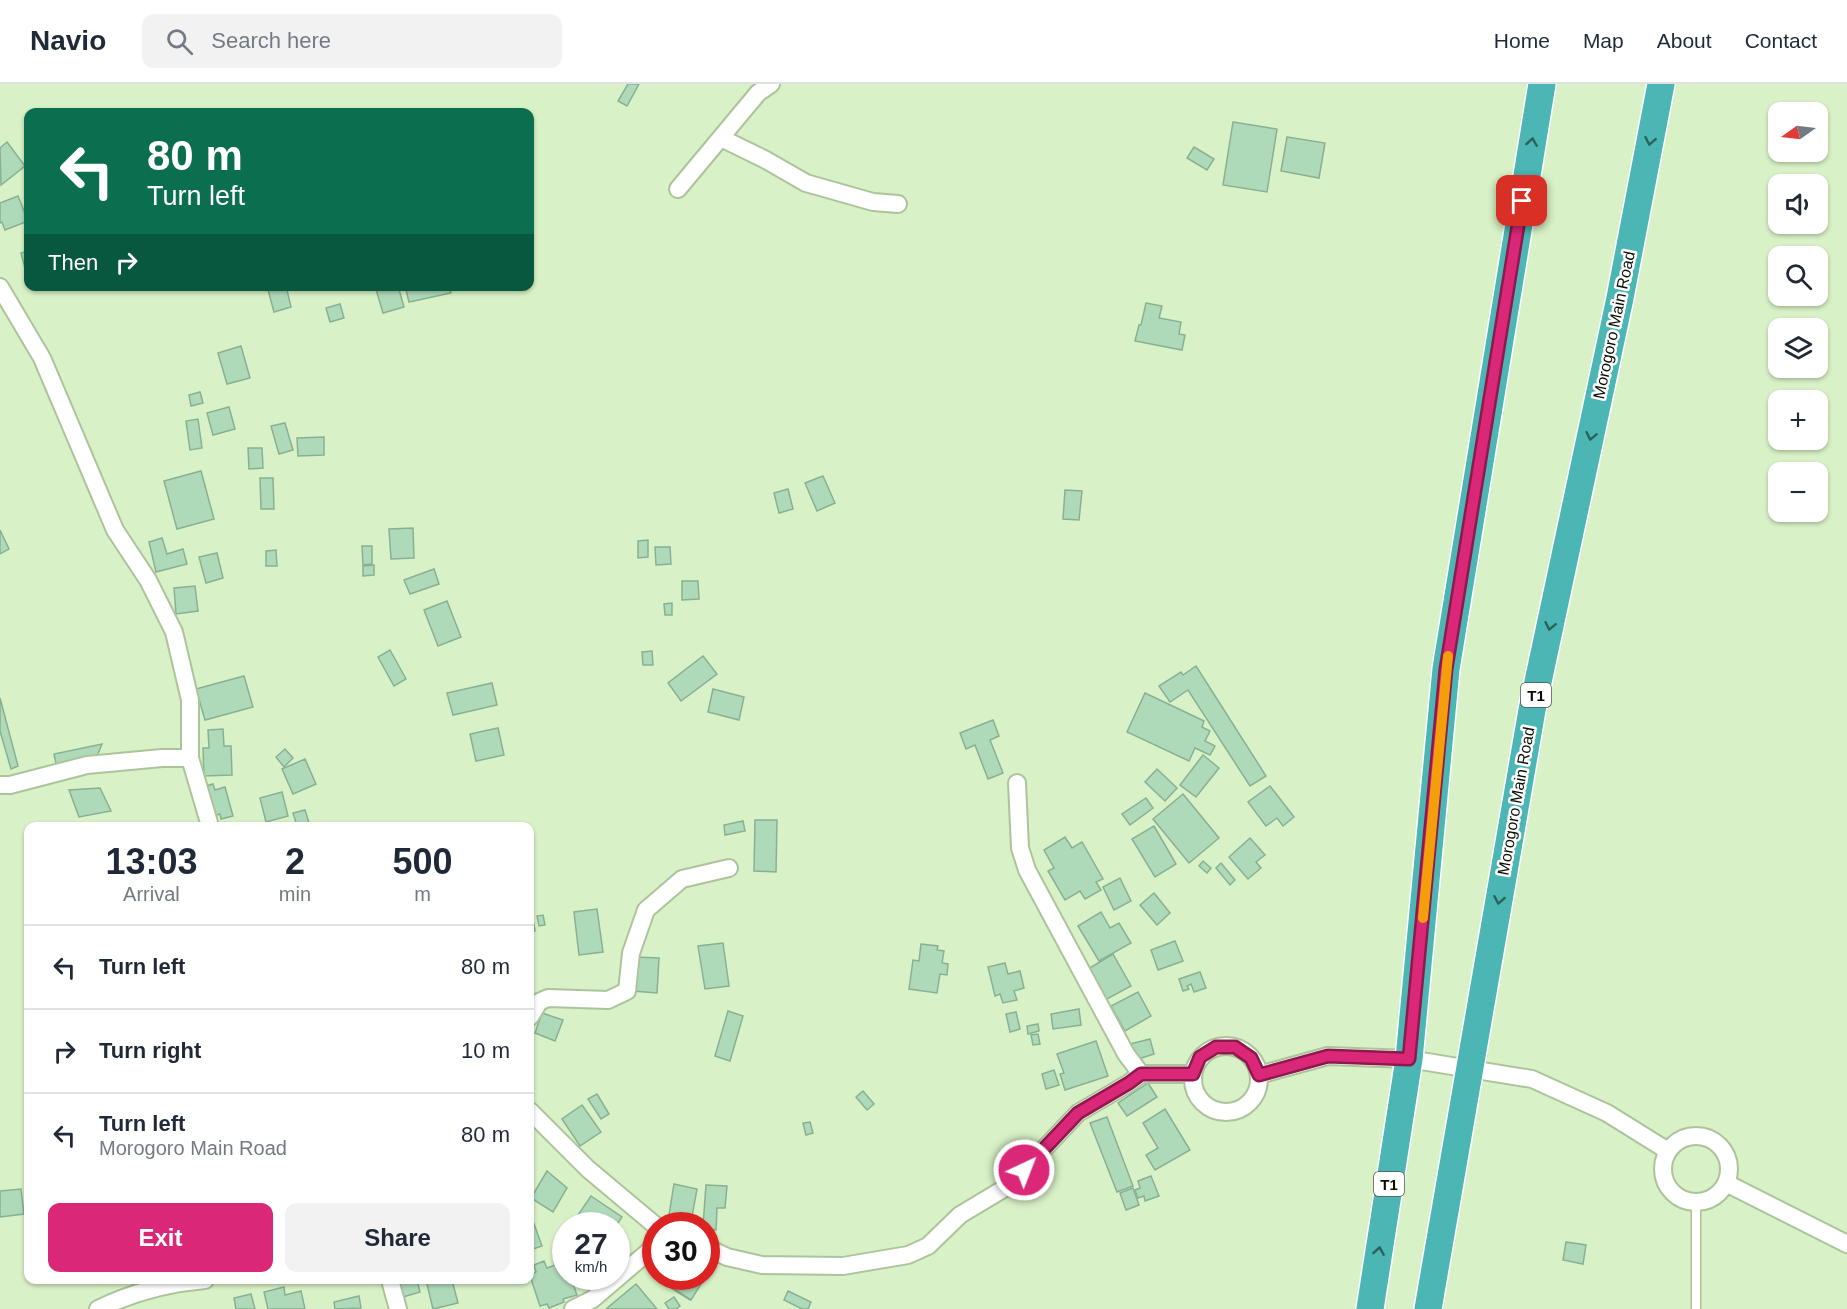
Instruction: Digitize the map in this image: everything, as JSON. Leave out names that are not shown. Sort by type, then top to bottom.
[{"type":"highway","name":"T1","points":[[1370,1309],[1409,1059],[1446,669],[1542,84]]},
{"type":"highway","name":"Morogoro Main Road","points":[[1428,1309],[1532,710],[1620,298],[1661,84]]},
{"type":"street","points":[[678,189],[758,93],[771,84]]},
{"type":"street","points":[[721,138],[806,183],[873,202],[898,204]]},
{"type":"street","points":[[0,287],[42,358],[115,530],[148,580],[174,632],[190,699],[190,758],[209,822]]},
{"type":"street","points":[[0,785],[10,785],[87,765],[162,758],[190,758]]},
{"type":"street","points":[[1017,783],[1020,848],[1026,870],[1126,1054],[1141,1074]]},
{"type":"street","points":[[534,1010],[539,1002],[548,998],[608,1000],[627,991],[631,953],[646,910],[682,879],[729,868]]},
{"type":"street","points":[[1216,1047],[1235,1047],[1251,1058],[1259,1075],[1259,1084],[1251,1102],[1235,1112],[1216,1112],[1200,1101],[1192,1084],[1193,1074],[1200,1057],[1216,1047]]},
{"type":"street","points":[[1259,1075],[1328,1056],[1409,1059],[1469,1067],[1532,1079],[1607,1113],[1668,1151]]},
{"type":"street","points":[[720,1254],[762,1265],[843,1266],[908,1255],[928,1246],[960,1215],[1010,1185],[1078,1113],[1141,1074],[1193,1074]]},
{"type":"street","points":[[534,1115],[588,1169],[642,1214]]},
{"type":"street","points":[[1696,1135],[1714,1140],[1721,1147],[1729,1164],[1726,1183],[1714,1197],[1695,1202],[1678,1197],[1665,1183],[1662,1164],[1668,1151],[1678,1140],[1696,1135]]},
{"type":"street","points":[[1726,1183],[1847,1244]]},
{"type":"street","points":[[573,1309],[593,1299],[642,1257]]},
{"type":"street","points":[[98,1309],[124,1297],[179,1284]]},
{"type":"street","points":[[391,1284],[398,1309]]},
{"type":"lane","points":[[1695,1202],[1696,1309]]},
{"type":"building","points":[[628,84],[639,84],[627,106],[618,101]]},
{"type":"building","points":[[1233,122],[1277,129],[1267,192],[1223,185]]},
{"type":"building","points":[[1287,137],[1325,143],[1319,178],[1281,171]]},
{"type":"building","points":[[7,142],[24,165],[1,185],[0,148]]},
{"type":"building","points":[[1194,147],[1214,159],[1207,170],[1187,158]]},
{"type":"building","points":[[18,196],[24,211],[24,223],[5,230],[2,222],[0,223],[0,203]]},
{"type":"building","points":[[268,291],[287,291],[291,307],[274,312]]},
{"type":"building","points":[[376,291],[399,291],[404,307],[383,313]]},
{"type":"building","points":[[406,291],[450,291],[451,293],[409,302]]},
{"type":"building","points":[[1146,303],[1162,306],[1159,318],[1181,322],[1179,334],[1185,335],[1182,350],[1135,341]]},
{"type":"building","points":[[340,304],[344,318],[330,322],[326,308]]},
{"type":"building","points":[[241,346],[250,378],[227,384],[218,353]]},
{"type":"building","points":[[200,392],[203,403],[191,406],[189,395]]},
{"type":"building","points":[[229,407],[235,429],[213,435],[207,413]]},
{"type":"building","points":[[198,419],[202,448],[190,450],[186,421]]},
{"type":"building","points":[[285,423],[293,450],[279,454],[271,426]]},
{"type":"building","points":[[324,437],[324,455],[298,456],[297,438]]},
{"type":"building","points":[[248,448],[262,448],[263,468],[249,469]]},
{"type":"building","points":[[201,471],[214,519],[177,529],[164,481]]},
{"type":"building","points":[[823,476],[835,503],[817,511],[805,483]]},
{"type":"building","points":[[260,478],[273,478],[274,509],[261,509]]},
{"type":"building","points":[[788,489],[793,509],[779,513],[774,493]]},
{"type":"building","points":[[1065,490],[1082,491],[1079,520],[1063,519]]},
{"type":"building","points":[[413,528],[414,558],[391,559],[389,529]]},
{"type":"building","points":[[0,530],[9,549],[0,554]]},
{"type":"building","points":[[162,538],[167,554],[183,549],[187,564],[156,572],[149,542]]},
{"type":"building","points":[[648,540],[648,557],[638,558],[638,541]]},
{"type":"building","points":[[362,546],[372,546],[372,564],[363,565]]},
{"type":"building","points":[[655,547],[670,547],[671,564],[656,565]]},
{"type":"building","points":[[276,550],[277,566],[266,566],[266,551]]},
{"type":"building","points":[[217,553],[223,578],[206,583],[199,557]]},
{"type":"building","points":[[374,565],[374,575],[363,576],[363,566]]},
{"type":"building","points":[[434,569],[439,584],[410,594],[404,580]]},
{"type":"building","points":[[682,581],[698,581],[699,599],[682,600]]},
{"type":"building","points":[[195,586],[198,611],[176,614],[174,588]]},
{"type":"building","points":[[447,601],[461,637],[438,646],[424,610]]},
{"type":"building","points":[[672,603],[672,615],[665,615],[664,604]]},
{"type":"building","points":[[390,650],[406,679],[394,686],[378,657]]},
{"type":"building","points":[[652,651],[653,665],[643,665],[642,652]]},
{"type":"building","points":[[703,656],[717,674],[681,701],[668,683]]},
{"type":"building","points":[[1196,666],[1266,776],[1250,786],[1188,690],[1170,702],[1159,686],[1181,672],[1183,675]]},
{"type":"building","points":[[244,676],[253,707],[205,720],[196,689]]},
{"type":"building","points":[[492,683],[497,705],[453,715],[447,693]]},
{"type":"building","points":[[713,689],[744,697],[739,720],[708,712]]},
{"type":"building","points":[[1145,693],[1204,721],[1202,727],[1210,731],[1205,741],[1215,746],[1210,755],[1195,748],[1189,761],[1127,732]]},
{"type":"building","points":[[0,698],[18,766],[11,769],[0,731]]},
{"type":"building","points":[[993,720],[999,736],[990,740],[1003,773],[988,779],[975,745],[966,749],[960,733]]},
{"type":"building","points":[[498,728],[504,755],[476,761],[470,734]]},
{"type":"building","points":[[223,729],[224,746],[231,746],[232,775],[204,776],[203,748],[209,748],[208,730]]},
{"type":"building","points":[[102,744],[95,761],[57,768],[54,754]]},
{"type":"building","points":[[285,749],[293,758],[284,767],[276,757]]},
{"type":"building","points":[[1203,755],[1219,768],[1196,797],[1180,785]]},
{"type":"building","points":[[305,759],[316,784],[293,794],[282,769]]},
{"type":"building","points":[[1157,769],[1177,788],[1165,801],[1145,782]]},
{"type":"building","points":[[213,784],[215,790],[225,787],[233,816],[221,819],[220,814],[210,817],[202,787]]},
{"type":"building","points":[[1270,786],[1294,817],[1283,826],[1277,818],[1266,826],[1248,802]]},
{"type":"building","points":[[100,788],[111,811],[79,817],[69,790]]},
{"type":"building","points":[[282,792],[288,816],[266,822],[260,798]]},
{"type":"building","points":[[1183,794],[1219,838],[1189,863],[1153,819]]},
{"type":"building","points":[[1146,798],[1153,808],[1130,825],[1122,814]]},
{"type":"building","points":[[305,810],[309,822],[296,822],[293,813]]},
{"type":"building","points":[[755,820],[777,820],[776,872],[754,871]]},
{"type":"building","points":[[743,821],[745,831],[725,835],[724,825]]},
{"type":"building","points":[[1154,826],[1176,864],[1155,877],[1132,839]]},
{"type":"building","points":[[1065,837],[1072,848],[1082,842],[1103,879],[1096,882],[1101,890],[1085,899],[1080,891],[1065,900],[1048,871],[1054,868],[1044,850]]},
{"type":"building","points":[[1250,838],[1265,855],[1256,862],[1261,868],[1248,879],[1229,857]]},
{"type":"building","points":[[1203,861],[1211,868],[1207,873],[1199,866]]},
{"type":"building","points":[[1221,863],[1235,880],[1230,885],[1216,868]]},
{"type":"building","points":[[1120,878],[1131,901],[1114,910],[1103,887]]},
{"type":"building","points":[[1154,893],[1170,913],[1157,925],[1140,905]]},
{"type":"building","points":[[597,909],[603,952],[579,955],[574,912]]},
{"type":"building","points":[[1101,912],[1110,928],[1119,923],[1131,943],[1099,961],[1078,926]]},
{"type":"building","points":[[543,915],[545,925],[539,926],[537,916]]},
{"type":"building","points":[[1175,941],[1183,961],[1158,970],[1151,950]]},
{"type":"building","points":[[723,943],[729,986],[705,989],[698,946]]},
{"type":"building","points":[[921,944],[938,946],[937,950],[944,951],[942,963],[948,964],[947,975],[940,974],[937,993],[909,989],[913,960],[919,961]]},
{"type":"building","points":[[1113,954],[1131,986],[1105,1000],[1088,969]]},
{"type":"building","points":[[635,957],[659,958],[657,993],[633,991]]},
{"type":"building","points":[[1005,963],[1008,974],[1020,971],[1024,988],[1014,991],[1017,1000],[1003,1003],[1000,994],[995,996],[988,967]]},
{"type":"building","points":[[1200,972],[1206,988],[1194,992],[1191,984],[1187,986],[1189,989],[1183,991],[1179,979]]},
{"type":"building","points":[[1138,992],[1151,1016],[1125,1031],[1111,1006]]},
{"type":"building","points":[[1079,1009],[1081,1025],[1053,1029],[1051,1014]]},
{"type":"building","points":[[728,1011],[743,1016],[730,1061],[715,1056]]},
{"type":"building","points":[[1016,1012],[1020,1029],[1010,1032],[1006,1014]]},
{"type":"building","points":[[542,1013],[563,1020],[555,1041],[535,1033]]},
{"type":"building","points":[[1038,1024],[1039,1031],[1028,1034],[1027,1026]]},
{"type":"building","points":[[1038,1034],[1040,1044],[1033,1045],[1031,1035]]},
{"type":"building","points":[[1150,1039],[1154,1054],[1135,1060],[1130,1044]]},
{"type":"building","points":[[1096,1041],[1108,1076],[1065,1090],[1060,1074],[1064,1073],[1057,1054]]},
{"type":"building","points":[[1054,1070],[1059,1085],[1046,1089],[1042,1074]]},
{"type":"building","points":[[1148,1083],[1157,1097],[1127,1116],[1118,1103]]},
{"type":"building","points":[[863,1091],[874,1104],[867,1110],[856,1097]]},
{"type":"building","points":[[597,1094],[609,1114],[601,1119],[588,1099]]},
{"type":"building","points":[[582,1105],[601,1132],[580,1146],[562,1119]]},
{"type":"building","points":[[1165,1109],[1190,1150],[1155,1170],[1146,1155],[1158,1148],[1143,1123]]},
{"type":"building","points":[[1107,1117],[1133,1186],[1117,1192],[1090,1123]]},
{"type":"building","points":[[810,1122],[813,1133],[806,1135],[803,1123]]},
{"type":"building","points":[[547,1171],[567,1188],[553,1212],[534,1200],[534,1193]]},
{"type":"building","points":[[1151,1176],[1159,1196],[1145,1201],[1144,1196],[1138,1198],[1135,1190],[1140,1188],[1138,1181]]},
{"type":"building","points":[[674,1184],[697,1189],[693,1212],[669,1212]]},
{"type":"building","points":[[706,1185],[727,1186],[725,1208],[717,1208],[717,1212],[704,1212]]},
{"type":"building","points":[[1133,1188],[1139,1205],[1126,1210],[1120,1193]]},
{"type":"building","points":[[21,1189],[24,1214],[0,1217],[0,1191]]},
{"type":"building","points":[[591,1196],[615,1212],[580,1212]]},
{"type":"building","points":[[534,1224],[542,1246],[534,1249]]},
{"type":"building","points":[[1566,1242],[1586,1245],[1583,1264],[1563,1260]]},
{"type":"building","points":[[544,1261],[547,1268],[552,1266],[552,1290],[575,1290],[577,1295],[563,1299],[564,1302],[549,1308],[547,1304],[540,1306],[533,1284],[536,1272],[534,1265]]},
{"type":"building","points":[[399,1284],[418,1284],[420,1292],[403,1297]]},
{"type":"building","points":[[427,1284],[453,1284],[458,1303],[433,1309]]},
{"type":"building","points":[[636,1284],[657,1309],[606,1309]]},
{"type":"building","points":[[284,1287],[285,1295],[301,1291],[305,1309],[268,1309],[264,1292]]},
{"type":"building","points":[[674,1290],[696,1290],[690,1300]]},
{"type":"building","points":[[676,1290],[697,1290],[691,1300]]},
{"type":"building","points":[[788,1291],[811,1302],[808,1309],[802,1309],[784,1300]]},
{"type":"building","points":[[251,1294],[255,1309],[236,1309],[234,1298]]},
{"type":"building","points":[[359,1296],[361,1308],[335,1309],[334,1302]]},
{"type":"building","points":[[674,1297],[680,1306],[676,1309],[669,1309],[665,1303]]},
{"type":"slow traffic","points":[[1423,918],[1448,656]]},
{"type":"route","points":[[1024,1170],[1078,1113],[1141,1074],[1193,1074],[1200,1057],[1216,1047],[1235,1047],[1251,1058],[1259,1075],[1328,1056],[1409,1059],[1446,669],[1522,201]]}]
